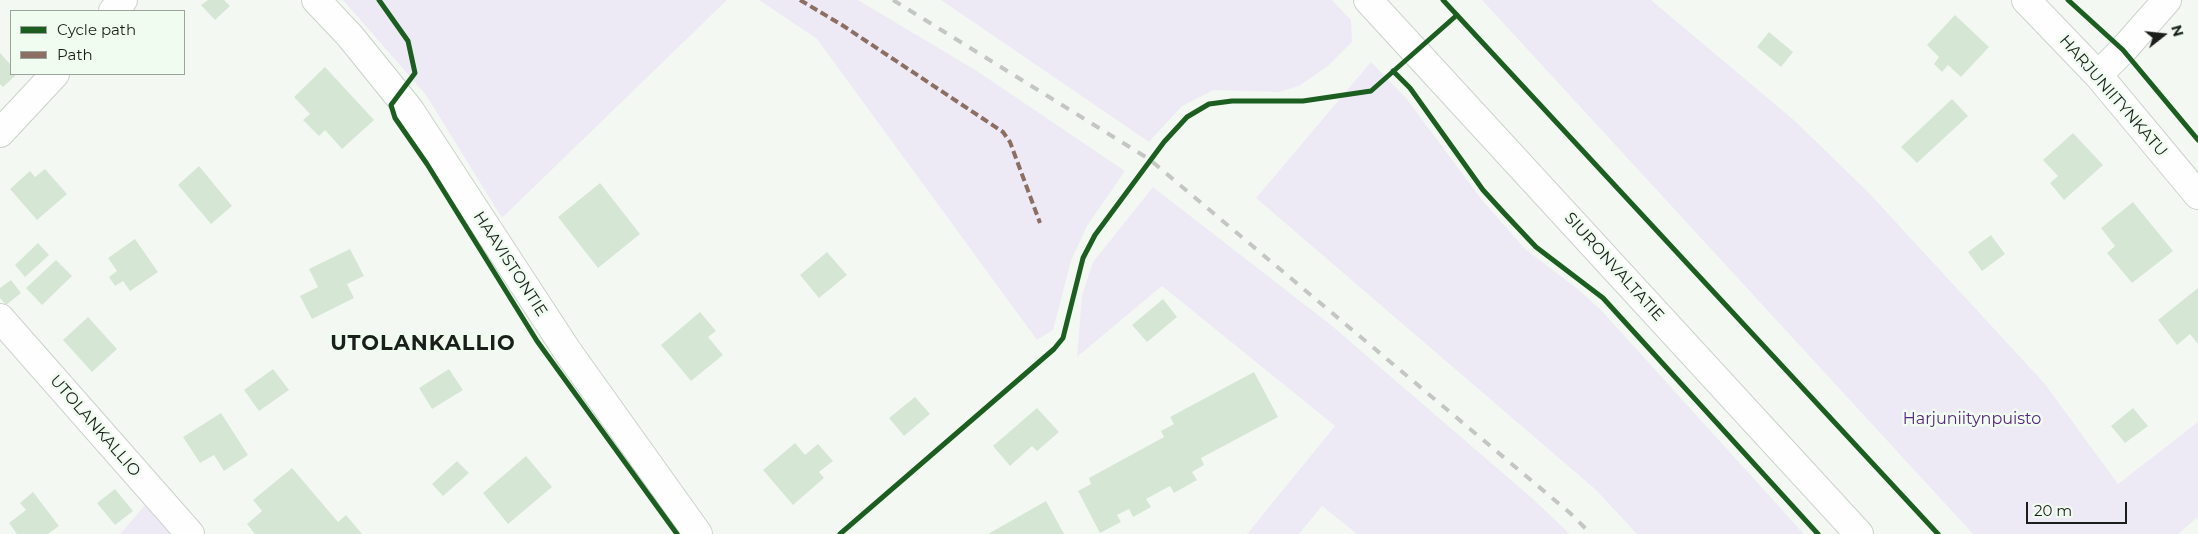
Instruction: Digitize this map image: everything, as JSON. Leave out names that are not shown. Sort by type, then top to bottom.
[{"type":"street","points":[[114,10],[123,0]]},
{"type":"street","name":"HAAVISTONTIE","points":[[316,0],[350,36],[409,109],[568,352],[698,534]]},
{"type":"street","name":"SIURONVALTATIE","points":[[1368,0],[1859,534]]},
{"type":"street","name":"HARJUNIITYNKATU","points":[[2026,0],[2098,75],[2198,195]]},
{"type":"street","points":[[2098,75],[2167,0]]},
{"type":"street","points":[[0,133],[54,75]]},
{"type":"street","name":"UTOLANKALLIO","points":[[0,318],[190,534]]},
{"type":"green space","points":[[343,0],[727,0],[502,218],[426,95]]},
{"type":"green space","points":[[759,0],[858,0],[977,71],[1125,171],[1087,226],[1071,261],[1053,330],[1037,340],[817,39]]},
{"type":"green space","points":[[941,0],[1332,0],[1351,20],[1352,42],[1328,66],[1299,86],[1279,92],[1214,90],[1182,106],[1149,142]]},
{"type":"green space","name":"Harjuniitynpuisto","points":[[1482,0],[1651,0],[1795,121],[1869,193],[2045,384],[2118,484],[2198,422],[2198,517],[2178,534],[1973,534]]},
{"type":"green space","points":[[1371,62],[1406,98],[1482,200],[1525,249],[1579,290],[1601,310],[1804,534],[1637,534],[1596,490],[1256,198]]},
{"type":"green space","points":[[1153,187],[1331,325],[1533,499],[1570,534],[1357,534],[1322,506],[1299,534],[1247,534],[1335,426],[1162,286],[1077,357],[1082,295],[1093,262]]},
{"type":"green space","points":[[146,504],[172,534],[120,534]]},
{"type":"building","points":[[208,0],[224,0],[230,6],[215,20],[201,5]]},
{"type":"building","points":[[1955,15],[1989,47],[1961,77],[1948,65],[1942,72],[1934,64],[1939,57],[1927,45]]},
{"type":"building","points":[[1769,32],[1793,52],[1781,67],[1757,47]]},
{"type":"building","points":[[0,53],[10,64],[10,75],[16,75],[3,87],[0,84]]},
{"type":"building","points":[[325,67],[374,120],[342,149],[325,130],[319,136],[303,120],[310,114],[294,97]]},
{"type":"building","points":[[1952,99],[1968,116],[1917,163],[1901,147]]},
{"type":"building","points":[[2073,133],[2103,165],[2064,200],[2050,183],[2058,176],[2043,160]]},
{"type":"building","points":[[199,166],[232,206],[211,224],[178,185]]},
{"type":"building","points":[[45,169],[67,194],[37,220],[10,189],[30,171],[35,177]]},
{"type":"building","points":[[600,183],[640,234],[598,268],[558,217]]},
{"type":"building","points":[[2133,202],[2173,251],[2132,283],[2107,253],[2115,246],[2101,228]]},
{"type":"building","points":[[1991,235],[2005,254],[1982,271],[1968,252]]},
{"type":"building","points":[[135,239],[158,272],[130,291],[123,281],[115,286],[109,277],[117,271],[108,258]]},
{"type":"building","points":[[38,243],[49,255],[25,277],[15,265]]},
{"type":"building","points":[[350,249],[364,276],[347,284],[354,298],[312,319],[300,296],[318,287],[309,269]]},
{"type":"building","points":[[827,252],[847,275],[819,298],[800,275]]},
{"type":"building","points":[[56,260],[72,276],[42,305],[26,288]]},
{"type":"building","points":[[11,280],[21,293],[6,305],[0,298],[0,288]]},
{"type":"building","points":[[2198,288],[2198,344],[2190,334],[2177,345],[2158,320]]},
{"type":"building","points":[[1163,299],[1177,317],[1147,342],[1132,325]]},
{"type":"building","points":[[700,312],[716,331],[708,337],[723,355],[691,381],[661,345]]},
{"type":"building","points":[[88,317],[117,349],[92,372],[63,340]]},
{"type":"building","points":[[273,369],[289,390],[259,411],[244,390]]},
{"type":"building","points":[[449,369],[463,390],[432,409],[419,388]]},
{"type":"building","points":[[1254,372],[1278,417],[1201,458],[1204,465],[1192,472],[1197,480],[1174,493],[1170,486],[1146,499],[1151,507],[1133,517],[1129,509],[1117,515],[1121,522],[1100,533],[1078,491],[1091,484],[1089,478],[1164,437],[1161,431],[1174,424],[1170,417]]},
{"type":"building","points":[[915,397],[930,414],[904,436],[889,418]]},
{"type":"building","points":[[1037,408],[1059,432],[1037,451],[1032,446],[1010,466],[993,446]]},
{"type":"building","points":[[2133,408],[2148,426],[2125,443],[2111,426]]},
{"type":"building","points":[[221,413],[248,455],[224,471],[214,455],[200,463],[183,437]]},
{"type":"building","points":[[795,443],[805,455],[818,444],[833,461],[819,472],[824,478],[793,505],[763,470]]},
{"type":"building","points":[[526,456],[552,487],[508,524],[483,493]]},
{"type":"building","points":[[457,461],[469,473],[443,496],[432,484]]},
{"type":"building","points":[[292,468],[338,522],[346,515],[362,534],[255,534],[247,524],[262,511],[253,500]]},
{"type":"building","points":[[115,489],[133,511],[115,525],[97,503]]},
{"type":"building","points":[[33,492],[59,526],[48,534],[17,534],[9,523],[26,510],[20,503]]},
{"type":"building","points":[[1046,501],[1064,534],[988,534]]},
{"type":"railway","points":[[893,0],[1149,159],[1570,513],[1591,534]]},
{"type":"marked path","points":[[800,0],[842,25],[1003,132],[1010,142],[1040,223]]},
{"type":"cycle path","points":[[379,0],[408,41],[415,73],[391,105],[395,118],[427,164],[537,341],[677,534]]},
{"type":"cycle path","points":[[1443,0],[1938,534]]},
{"type":"cycle path","points":[[2068,0],[2123,50],[2198,140]]},
{"type":"cycle path","points":[[840,534],[1054,349],[1063,338],[1083,258],[1095,235],[1164,142],[1187,117],[1209,104],[1232,101],[1303,101],[1371,91],[1457,15]]},
{"type":"cycle path","points":[[1393,71],[1410,88],[1483,190],[1504,213],[1536,247],[1603,298],[1818,534]]},
{"type":"district","name":"UTOLANKALLIO","points":[[423,344]]}]
